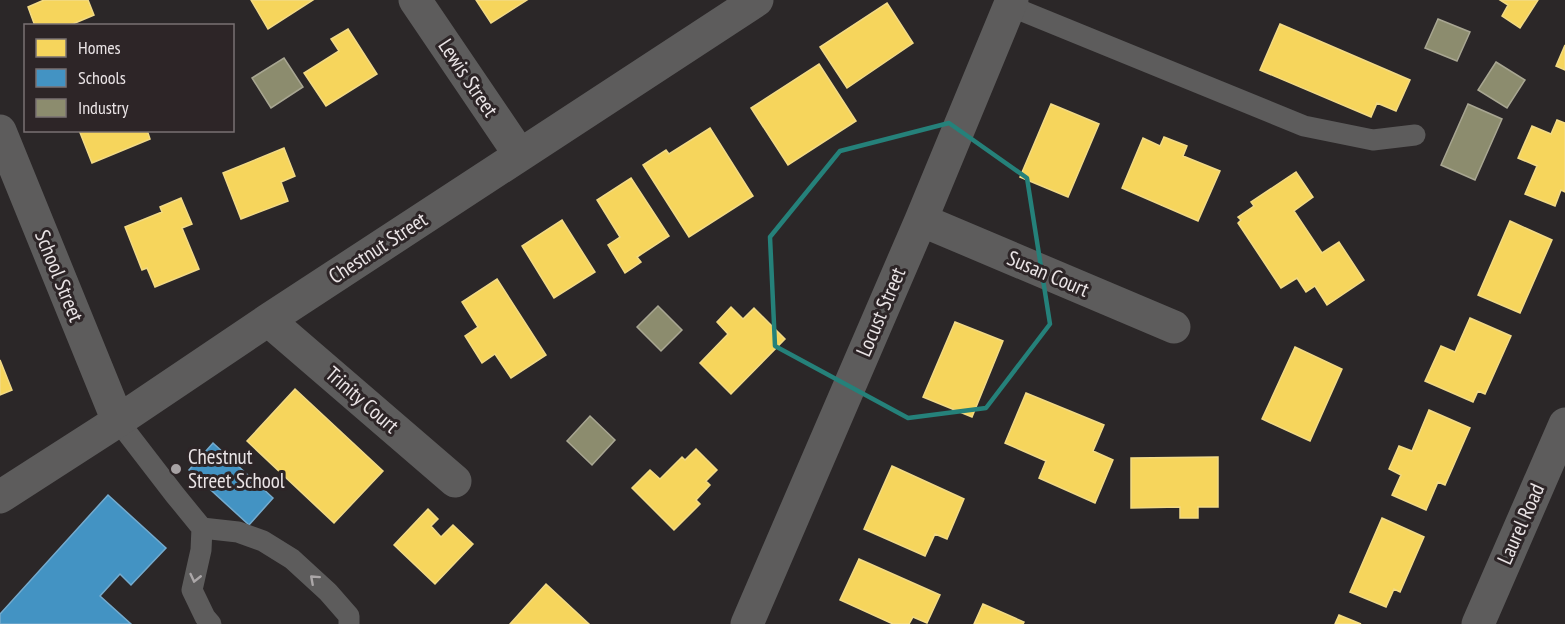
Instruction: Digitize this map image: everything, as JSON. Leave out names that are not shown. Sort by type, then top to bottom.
[{"type":"street","name":"Lewis Street","points":[[415,0],[520,155]]},
{"type":"street","name":"Chestnut Street","points":[[0,497],[757,0]]},
{"type":"street","name":"Locust Street","points":[[747,624],[921,220],[1011,3]]},
{"type":"street","name":"School Street","points":[[0,131],[118,421]]},
{"type":"street","name":"Susan Court","points":[[921,220],[1174,327]]},
{"type":"street","name":"Trinity Court","points":[[268,320],[455,481]]},
{"type":"street","name":"Laurel Road","points":[[1478,624],[1565,424]]},
{"type":"lane","points":[[1011,3],[1304,126],[1373,140],[1415,135]]},
{"type":"lane","points":[[118,421],[202,528],[201,550],[192,590],[205,617],[211,624]]},
{"type":"lane","points":[[202,528],[238,532],[263,542],[292,559],[328,592],[349,616],[350,624]]},
{"type":"highlighted area","points":[[949,123],[1027,178],[1050,324],[986,408],[908,418],[775,346],[770,237],[840,151]]},
{"type":"building: Homes","points":[[44,0],[88,0],[94,15],[73,24],[34,24],[28,7]]},
{"type":"building: Homes","points":[[251,0],[313,0],[268,29]]},
{"type":"building: Homes","points":[[476,0],[527,0],[491,23]]},
{"type":"building: Homes","points":[[1500,0],[1538,0],[1520,28],[1502,16],[1508,5]]},
{"type":"building: Homes","points":[[887,3],[913,43],[847,88],[820,47]]},
{"type":"building: Homes","points":[[1280,24],[1410,80],[1396,111],[1377,103],[1371,117],[1260,70]]},
{"type":"building: Homes","points":[[348,29],[377,74],[326,106],[304,73],[339,51],[331,39]]},
{"type":"building: Homes","points":[[1565,45],[1565,70],[1556,66]]},
{"type":"building: Homes","points":[[819,64],[856,121],[788,165],[751,108]]},
{"type":"building: Homes","points":[[1051,104],[1099,124],[1068,197],[1020,177]]},
{"type":"building: Homes","points":[[1557,120],[1565,123],[1565,192],[1561,190],[1555,206],[1525,194],[1537,166],[1518,158],[1532,126],[1551,134]]},
{"type":"building: Homes","points":[[710,128],[753,196],[689,237],[643,165],[666,150],[669,154]]},
{"type":"building: Homes","points":[[80,132],[148,132],[150,139],[92,163]]},
{"type":"building: Homes","points":[[1164,137],[1187,146],[1183,156],[1220,171],[1198,221],[1122,188],[1143,138],[1160,146]]},
{"type":"building: Homes","points":[[284,148],[295,176],[281,182],[288,201],[241,219],[223,173]]},
{"type":"building: Homes","points":[[1296,172],[1313,197],[1294,211],[1322,253],[1339,242],[1364,280],[1327,305],[1315,286],[1306,292],[1297,278],[1281,288],[1238,223],[1241,220],[1238,217],[1254,206],[1251,202]]},
{"type":"building: Homes","points":[[631,178],[669,236],[637,257],[641,262],[625,273],[608,245],[620,237],[597,200]]},
{"type":"building: Homes","points":[[181,198],[192,224],[182,228],[199,269],[155,287],[147,268],[142,270],[125,227],[162,212],[160,207]]},
{"type":"building: Homes","points":[[562,220],[595,272],[554,298],[522,246]]},
{"type":"building: Homes","points":[[1510,221],[1552,240],[1520,313],[1478,295]]},
{"type":"building: Homes","points":[[497,279],[546,355],[511,378],[495,354],[482,363],[465,336],[478,327],[462,302]]},
{"type":"building: Homes","points":[[731,307],[743,319],[754,308],[785,339],[731,394],[700,363],[728,334],[717,322]]},
{"type":"building: Homes","points":[[1470,318],[1511,336],[1485,394],[1478,391],[1473,402],[1425,381],[1441,346],[1455,352]]},
{"type":"building: Homes","points":[[955,322],[1003,341],[972,417],[923,397]]},
{"type":"building: Homes","points":[[1295,347],[1342,369],[1310,441],[1262,419]]},
{"type":"building: Homes","points":[[0,360],[12,390],[0,395]]},
{"type":"building: Homes","points":[[295,389],[383,471],[334,523],[247,441]]},
{"type":"building: Homes","points":[[1026,393],[1104,425],[1093,451],[1113,460],[1095,503],[1039,478],[1046,461],[1005,443]]},
{"type":"building: Homes","points":[[1429,410],[1470,428],[1445,485],[1438,482],[1426,510],[1392,495],[1401,475],[1389,469],[1399,446],[1412,451]]},
{"type":"building: Homes","points":[[696,449],[717,470],[706,481],[710,485],[696,500],[700,504],[674,530],[632,488],[650,470],[660,479],[682,457],[685,460]]},
{"type":"building: Homes","points":[[1218,457],[1218,507],[1198,507],[1198,518],[1180,518],[1180,507],[1131,508],[1131,458]]},
{"type":"building: Homes","points":[[892,466],[964,499],[947,539],[935,534],[925,556],[864,529]]},
{"type":"building: Homes","points":[[428,509],[438,519],[431,526],[441,537],[453,525],[473,544],[435,584],[394,545]]},
{"type":"building: Homes","points":[[1382,518],[1424,537],[1400,592],[1394,589],[1386,607],[1350,592]]},
{"type":"building: Homes","points":[[859,559],[940,595],[927,623],[913,617],[909,624],[893,624],[840,600]]},
{"type":"building: Homes","points":[[546,584],[589,624],[510,624]]},
{"type":"building: Homes","points":[[983,604],[1024,622],[1023,624],[974,624]]},
{"type":"building: Homes","points":[[1339,615],[1361,624],[1335,624]]},
{"type":"building: Schools","points":[[213,443],[273,498],[249,525],[189,470]]},
{"type":"building: Schools","points":[[108,495],[166,548],[131,585],[120,574],[100,596],[131,624],[0,624],[0,614]]},
{"type":"building: Industry","points":[[1438,19],[1470,32],[1457,61],[1425,48]]},
{"type":"building: Industry","points":[[284,58],[303,87],[271,108],[252,78]]},
{"type":"building: Industry","points":[[1496,62],[1525,80],[1507,108],[1478,90]]},
{"type":"building: Industry","points":[[1468,104],[1502,119],[1475,180],[1441,165]]},
{"type":"building: Industry","points":[[658,306],[682,330],[661,351],[637,327]]},
{"type":"building: Industry","points":[[590,416],[615,440],[592,465],[567,441]]},
{"type":"place","name":"Chestnut Street School","points":[[176,469]]}]
